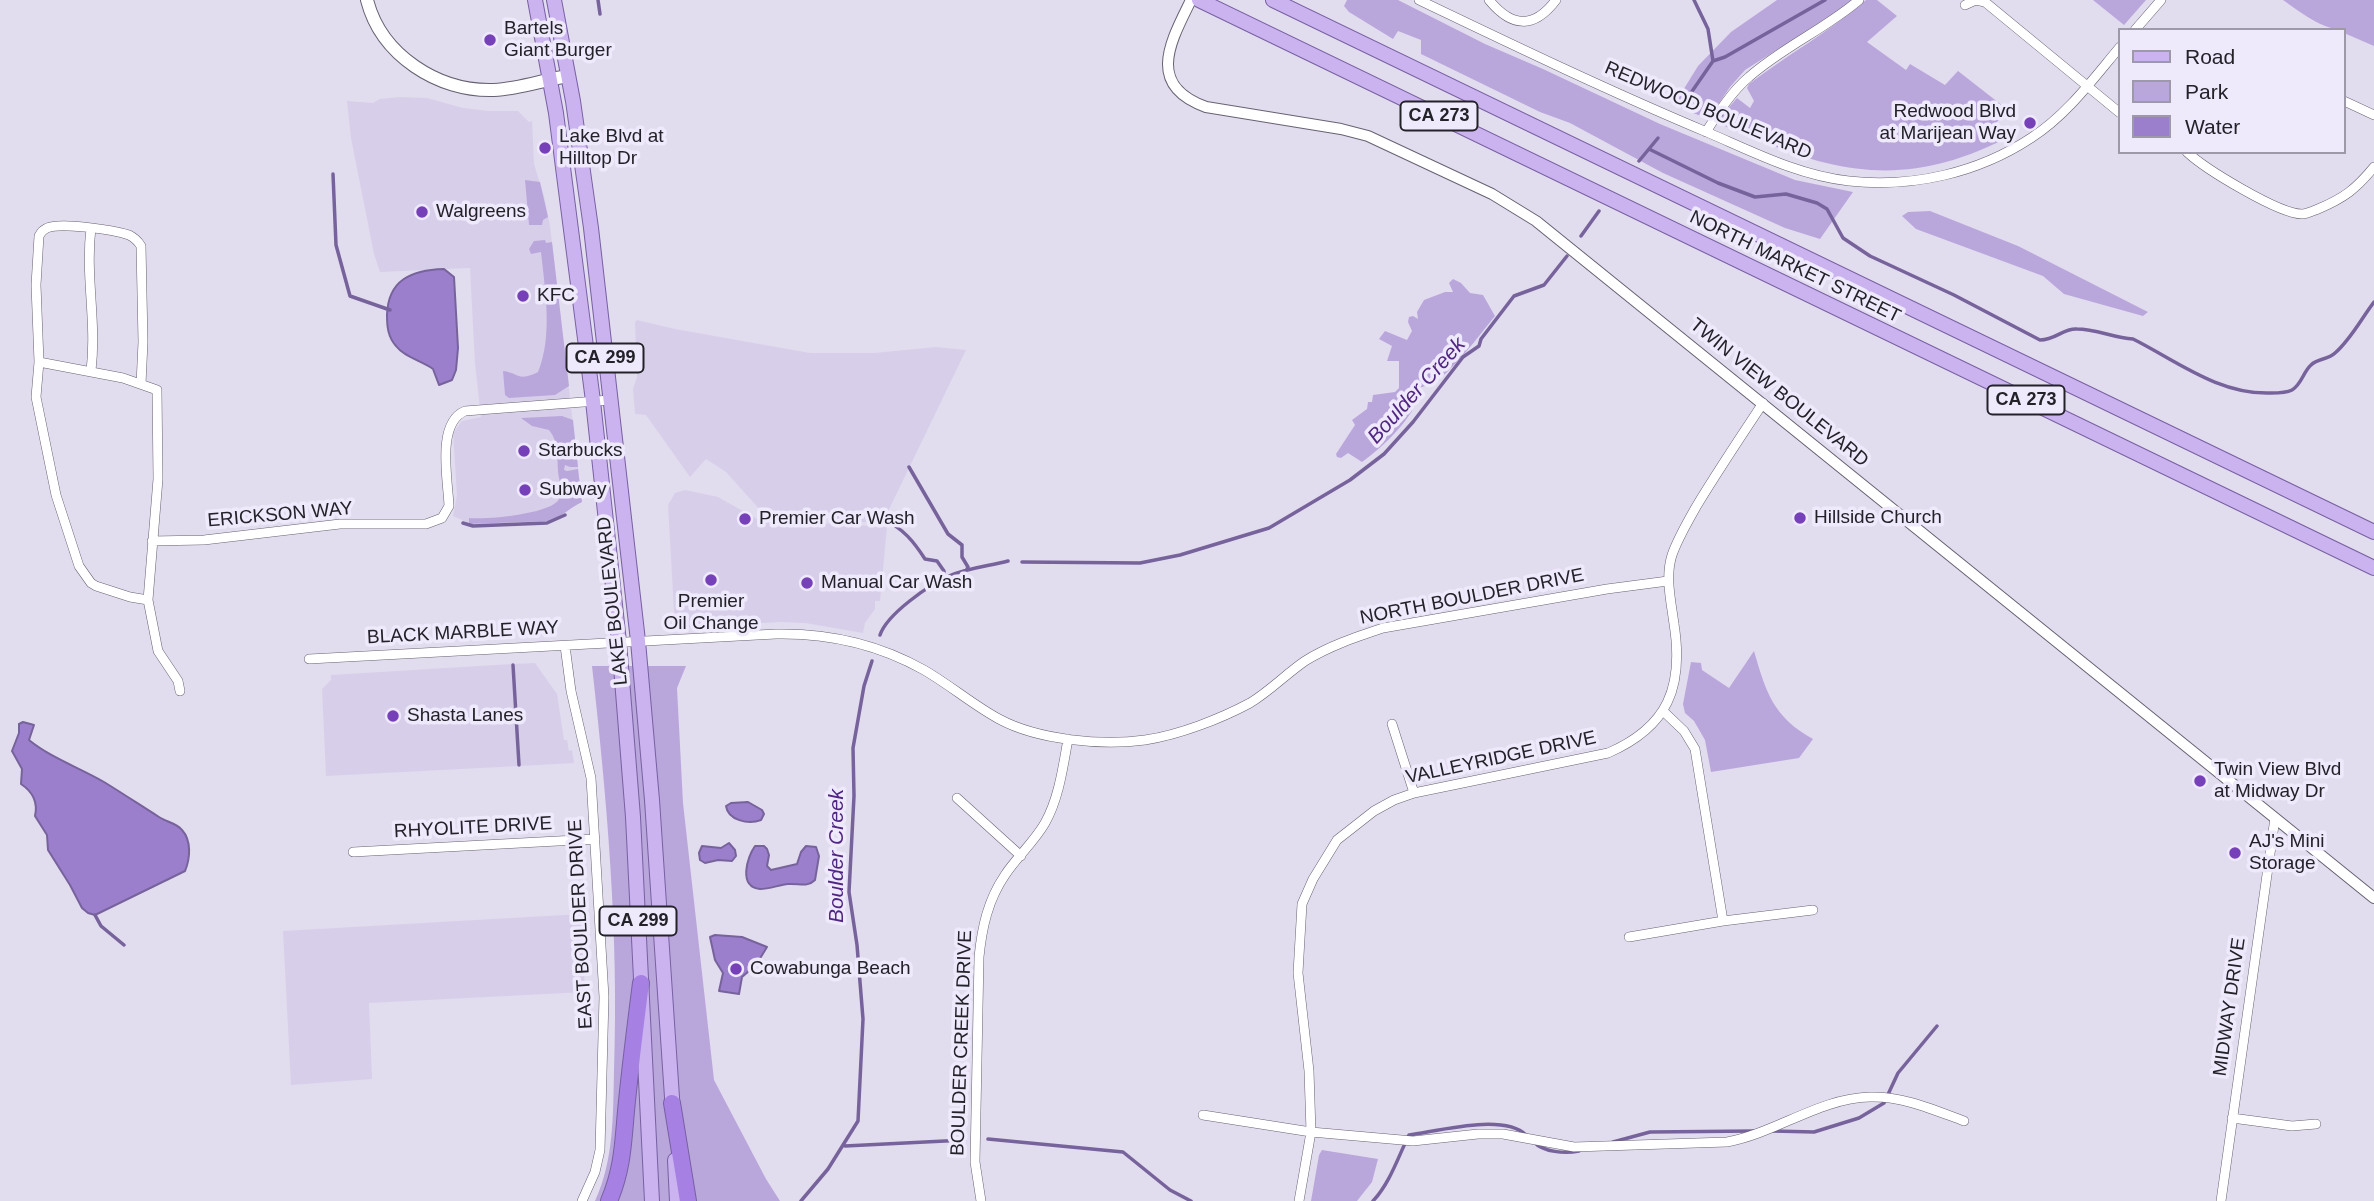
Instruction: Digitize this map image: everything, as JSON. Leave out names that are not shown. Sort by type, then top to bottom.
[{"type":"highway","points":[[609,1201],[620,1171],[624,1148],[626,1104],[641,983]]},
{"type":"highway","points":[[672,1103],[688,1201]]},
{"type":"main road","points":[[367,0],[372,16],[392,48],[401,57],[435,78],[465,88],[492,90],[568,76]]},
{"type":"main road","name":"LAKE BOULEVARD","points":[[535,0],[550,79],[593,401],[619,642],[633,817],[653,1201]]},
{"type":"main road","name":"LAKE BOULEVARD","points":[[554,0],[591,228],[638,640],[652,800],[677,1201]]},
{"type":"main road","name":"NORTH MARKET STREET","points":[[1199,0],[2374,568]]},
{"type":"main road","name":"NORTH MARKET STREET","points":[[1273,0],[2374,532]]},
{"type":"street","name":"TWIN VIEW BOULEVARD","points":[[1191,0],[1168,55],[1172,79],[1189,99],[1206,107],[1341,129],[1368,136],[1507,201],[1567,243],[2374,898]]},
{"type":"street","name":"REDWOOD BOULEVARD","points":[[1419,0],[1706,132],[1793,167],[1826,177],[1868,183],[1899,182],[1945,175],[2004,154],[2031,139],[2050,124],[2118,49]]},
{"type":"street","points":[[1489,0],[1510,17],[1525,22],[1537,19],[1556,0]]},
{"type":"street","points":[[1706,132],[1722,108],[1750,76],[1842,15],[1860,0]]},
{"type":"street","points":[[1965,5],[1976,0],[1985,2],[2118,111]]},
{"type":"street","points":[[2138,28],[2161,0]]},
{"type":"street","points":[[2346,102],[2374,115]]},
{"type":"street","points":[[2189,154],[2239,187],[2291,212],[2304,215],[2346,196],[2356,189],[2374,167]]},
{"type":"street","points":[[141,384],[141,246],[136,239],[128,235],[91,228],[55,226],[43,231],[39,236],[36,285],[39,362],[36,378],[38,415],[55,495],[79,566],[96,586],[148,600]]},
{"type":"street","points":[[91,228],[89,273],[94,343],[91,370]]},
{"type":"street","points":[[39,362],[91,370],[157,390],[158,479],[148,600],[158,650],[178,681],[180,691]]},
{"type":"street","name":"ERICKSON WAY","points":[[152,541],[204,540],[340,524],[401,525],[434,522],[444,515],[449,506],[447,433],[456,416],[465,411],[610,400]]},
{"type":"street","name":"VALLEYRIDGE DRIVE","points":[[1298,1201],[1311,1132],[1309,1071],[1298,973],[1302,904],[1312,879],[1338,840],[1374,811],[1394,800],[1414,793],[1608,753],[1637,739],[1663,711],[1675,681],[1678,660],[1668,581],[1671,559],[1678,539],[1711,482],[1763,403]]},
{"type":"street","name":"NORTH BOULDER DRIVE","points":[[619,642],[791,633],[821,634],[861,643],[924,670],[972,704],[1024,729],[1068,739],[1122,743],[1184,731],[1252,702],[1305,661],[1355,637],[1383,628],[1606,589],[1668,581]]},
{"type":"street","name":"BLACK MARBLE WAY","points":[[309,659],[619,642]]},
{"type":"street","name":"EAST BOULDER DRIVE","points":[[565,646],[571,691],[590,765],[604,997],[603,1104],[599,1158],[582,1201]]},
{"type":"street","points":[[1663,711],[1684,731],[1695,749],[1723,921]]},
{"type":"street","points":[[1392,724],[1414,793]]},
{"type":"street","name":"BOULDER CREEK DRIVE","points":[[981,1201],[975,1161],[983,925],[994,895],[1006,874],[1039,833],[1050,814],[1068,739]]},
{"type":"street","points":[[957,798],[1021,856]]},
{"type":"street","name":"MIDWAY DRIVE","points":[[2221,1201],[2275,818]]},
{"type":"street","name":"RHYOLITE DRIVE","points":[[353,852],[595,839]]},
{"type":"street","points":[[1629,937],[1723,921],[1813,910]]},
{"type":"street","points":[[1203,1115],[1311,1132],[1413,1141],[1441,1140],[1469,1134],[1503,1135],[1574,1147],[1721,1143],[1751,1137],[1845,1100],[1872,1097],[1916,1103],[1964,1121]]},
{"type":"street","points":[[2232,1118],[2292,1126],[2316,1124]]},
{"type":"shaded area","points":[[427,98],[463,108],[518,111],[529,122],[532,121],[534,164],[550,226],[582,502],[565,510],[554,520],[473,525],[453,516],[457,495],[453,433],[462,421],[481,417],[470,268],[380,272],[351,138],[347,101],[373,103],[380,99]]},
{"type":"shaded area","points":[[637,320],[810,353],[874,353],[936,347],[966,350],[882,524],[761,511],[726,472],[706,459],[690,477],[646,415],[635,414],[633,389],[637,377]]},
{"type":"shaded area","points":[[685,490],[718,497],[757,519],[887,527],[880,601],[875,601],[875,609],[865,623],[863,633],[805,623],[780,622],[675,628],[668,505],[675,493]]},
{"type":"shaded area","points":[[535,663],[557,694],[564,740],[567,740],[569,751],[572,750],[574,763],[520,766],[517,729],[519,766],[326,776],[322,689],[331,680],[331,675],[512,664],[516,712],[514,664]]},
{"type":"shaded area","points":[[581,914],[585,992],[369,1003],[372,1079],[291,1085],[283,931]]},
{"type":"green space","points":[[1347,0],[1398,0],[1485,44],[1660,124],[1795,180],[1853,192],[1820,239],[1785,228],[1663,173],[1570,123],[1540,112],[1421,54],[1421,40],[1398,31],[1393,39],[1349,12],[1344,6]]},
{"type":"green space","points":[[1777,0],[1852,0],[1745,70],[1708,119],[1674,105],[1698,66],[1731,32]]},
{"type":"green space","points":[[1866,0],[1877,0],[1897,16],[1867,42],[1906,70],[1910,64],[1945,85],[1958,71],[2008,110],[1996,123],[2002,132],[2009,130],[2012,135],[1949,161],[1919,168],[1859,169],[1797,155],[1719,123],[1719,119],[1737,98],[1750,108],[1754,101],[1747,88],[1749,84]]},
{"type":"green space","points":[[2093,0],[2146,0],[2124,25]]},
{"type":"green space","points":[[2283,0],[2374,0],[2374,46],[2346,34],[2346,28],[2328,27]]},
{"type":"green space","points":[[525,180],[540,182],[548,217],[543,220],[542,225],[529,225]]},
{"type":"green space","points":[[1930,211],[2018,246],[2148,312],[2143,316],[2064,294],[2043,276],[1916,229],[1902,216],[1908,212]]},
{"type":"green space","points":[[545,240],[546,243],[552,242],[569,386],[555,395],[509,398],[505,395],[503,371],[522,377],[531,375],[538,372],[543,358],[547,313],[541,252],[531,254],[529,249],[534,241]]},
{"type":"green space","points":[[1453,279],[1470,293],[1483,295],[1495,316],[1451,368],[1435,382],[1419,388],[1414,407],[1407,418],[1379,448],[1362,462],[1348,453],[1341,458],[1337,457],[1336,454],[1355,425],[1352,420],[1367,409],[1373,395],[1395,392],[1399,388],[1399,361],[1387,361],[1392,346],[1379,339],[1385,331],[1407,340],[1412,331],[1409,317],[1418,319],[1417,312],[1424,300],[1445,292],[1453,292],[1449,283]]},
{"type":"green space","points":[[562,416],[573,420],[578,467],[565,465],[564,470],[578,469],[582,502],[551,521],[469,524],[469,518],[503,517],[532,512],[544,509],[559,499],[561,489],[554,439],[549,430],[532,426],[521,418]]},
{"type":"green space","points":[[1754,651],[1773,702],[1789,722],[1813,739],[1799,758],[1711,772],[1705,740],[1694,721],[1685,713],[1683,704],[1691,662],[1701,663],[1702,670],[1729,688]]},
{"type":"green space","points":[[592,666],[686,666],[677,688],[683,803],[714,1080],[780,1201],[595,1201],[606,1170],[611,1137],[615,969],[610,868]]},
{"type":"green space","points":[[1322,1150],[1378,1159],[1372,1182],[1357,1201],[1311,1201]]},
{"type":"water","points":[[444,269],[454,277],[458,348],[452,380],[439,385],[433,369],[399,350],[393,343],[388,332],[387,315],[392,293],[404,279],[421,272]]},
{"type":"water","points":[[23,722],[34,725],[29,740],[37,746],[180,828],[189,845],[185,871],[95,915],[82,908],[48,850],[47,835],[35,816],[34,798],[21,784],[22,769],[12,751],[19,733],[19,724]]},
{"type":"water","points":[[748,802],[762,810],[764,814],[761,820],[739,820],[730,815],[726,806],[731,803]]},
{"type":"water","points":[[729,843],[736,856],[732,861],[705,863],[700,860],[702,846],[721,848]]},
{"type":"water","points":[[755,846],[764,846],[767,849],[767,866],[771,870],[797,864],[806,846],[816,847],[819,856],[815,880],[806,885],[788,884],[760,889],[753,887],[746,871]]},
{"type":"water","name":"Cowabunga Beach","points":[[710,937],[742,937],[767,947],[756,965],[742,977],[739,994],[719,991],[723,973],[715,960]]},
{"type":"waterway","points":[[598,0],[600,14]]},
{"type":"waterway","points":[[1694,0],[1708,29],[1713,61]]},
{"type":"waterway","name":"Boulder Creek","points":[[1686,100],[1713,61],[1725,57],[1825,0]]},
{"type":"waterway","name":"Boulder Creek","points":[[1639,161],[1658,138]]},
{"type":"waterway","points":[[1649,149],[1718,183],[1755,197],[1786,194],[1817,203],[1827,209],[1843,238],[1870,256],[1954,295],[2040,340],[2077,329],[2133,339],[2216,383],[2252,392],[2292,390],[2311,365],[2332,355],[2341,347],[2374,302]]},
{"type":"waterway","points":[[333,174],[336,245],[350,296],[390,310]]},
{"type":"waterway","name":"Boulder Creek","points":[[1581,236],[1599,211]]},
{"type":"waterway","name":"Boulder Creek","points":[[1022,562],[1140,563],[1180,555],[1269,528],[1350,480],[1384,454],[1413,422],[1463,357],[1479,346],[1481,339],[1514,296],[1544,285],[1567,256]]},
{"type":"waterway","points":[[909,467],[948,534],[962,545],[962,557],[968,567],[966,571]]},
{"type":"waterway","points":[[463,523],[473,526],[547,523],[565,515]]},
{"type":"waterway","points":[[884,520],[908,536],[925,559],[937,561],[944,571],[943,580]]},
{"type":"waterway","name":"Boulder Creek","points":[[880,635],[900,609],[941,580],[963,571],[1008,561]]},
{"type":"waterway","name":"Boulder Creek","points":[[801,1201],[828,1169],[858,1121],[863,1019],[857,945],[849,892],[854,796],[853,748],[864,686],[872,661]]},
{"type":"waterway","points":[[513,665],[519,765]]},
{"type":"waterway","points":[[95,915],[101,926],[124,945]]},
{"type":"waterway","points":[[1773,1131],[1814,1132],[1859,1118],[1884,1103],[1898,1073],[1937,1026]]},
{"type":"waterway","points":[[1373,1201],[1389,1178],[1409,1135],[1487,1124],[1503,1125],[1526,1135]]},
{"type":"waterway","points":[[1613,1142],[1650,1132],[1755,1131]]},
{"type":"waterway","points":[[988,1139],[1123,1152],[1170,1190],[1191,1201]]},
{"type":"waterway","points":[[845,1146],[965,1140]]},
{"type":"waterway","points":[[1534,1142],[1555,1151],[1579,1151]]},
{"type":"place","name":"Bartels Giant Burger","points":[[490,40]]},
{"type":"place","name":"Redwood Blvd at Marijean Way","points":[[2030,123]]},
{"type":"place","name":"Lake Blvd at Hilltop Dr","points":[[545,148]]},
{"type":"place","name":"Walgreens","points":[[422,212]]},
{"type":"place","name":"KFC","points":[[523,296]]},
{"type":"place","name":"Starbucks","points":[[524,451]]},
{"type":"place","name":"Subway","points":[[525,490]]},
{"type":"place","name":"Hillside Church","points":[[1800,518]]},
{"type":"place","name":"Premier Car Wash","points":[[745,519]]},
{"type":"place","name":"Premier Oil Change","points":[[711,580]]},
{"type":"place","name":"Manual Car Wash","points":[[807,583]]},
{"type":"place","name":"Shasta Lanes","points":[[393,716]]},
{"type":"place","name":"Twin View Blvd at Midway Dr","points":[[2200,781]]},
{"type":"place","name":"AJ's Mini Storage","points":[[2235,853]]},
{"type":"place","name":"Cowabunga Beach","points":[[736,969]]}]
